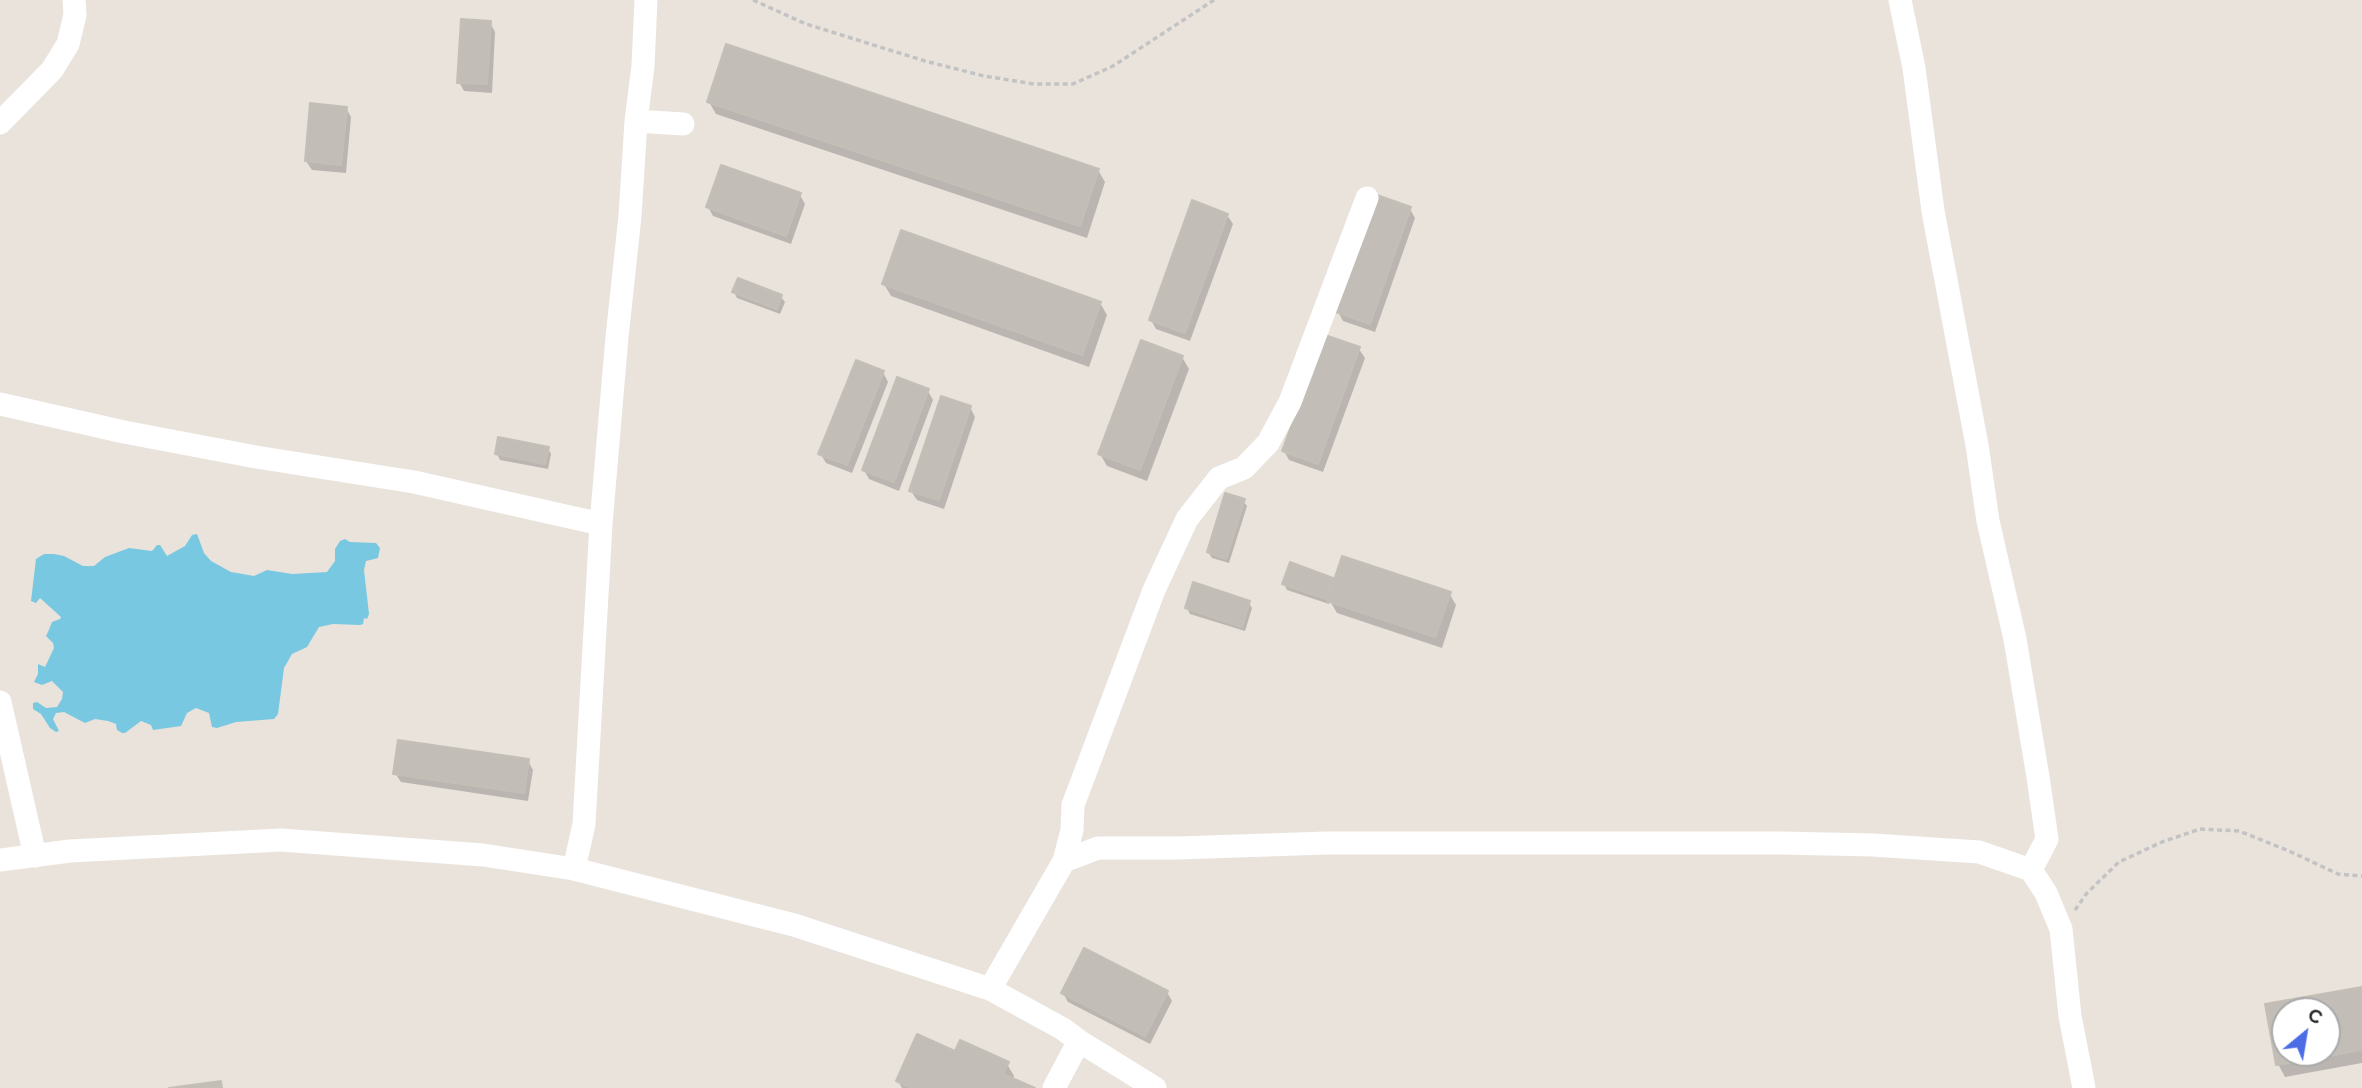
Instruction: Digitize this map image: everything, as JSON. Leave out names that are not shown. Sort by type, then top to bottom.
[{"type":"street","points":[[0,123],[52,70],[68,44],[75,15],[74,0]]},
{"type":"street","points":[[574,869],[584,824],[601,524],[643,66],[646,0]]},
{"type":"street","points":[[1900,0],[1914,68],[1933,211],[1977,445],[1987,521],[2015,639],[2038,776],[2047,839],[2031,870]]},
{"type":"street","points":[[636,121],[683,124]]},
{"type":"street","points":[[990,989],[1064,861],[1072,830],[1073,805],[1159,578],[1187,519],[1219,478],[1244,468],[1268,443],[1290,401],[1367,198]]},
{"type":"street","points":[[0,404],[111,430],[243,455],[414,482],[601,524]]},
{"type":"street","points":[[0,702],[35,856]]},
{"type":"street","points":[[0,860],[70,851],[281,840],[483,855],[574,869],[649,886],[804,928],[990,989],[1063,1029],[1155,1088]]},
{"type":"street","points":[[1064,861],[1098,848],[1326,843],[1781,843],[1873,845],[1979,852],[2031,870],[2046,893],[2061,929],[2070,1016],[2084,1088]]},
{"type":"street","points":[[1054,1088],[1079,1041]]},
{"type":"path","points":[[753,0],[806,24],[925,61],[1034,85],[1073,84],[1113,66],[1214,0]]},
{"type":"path","points":[[2061,929],[2087,893],[2119,862],[2162,842],[2200,829],[2239,831],[2338,874],[2362,876]]},
{"type":"water","points":[[197,534],[204,553],[211,561],[231,572],[254,576],[267,570],[292,574],[327,572],[335,561],[335,549],[340,541],[345,539],[350,542],[376,543],[380,548],[378,558],[366,561],[364,570],[369,614],[367,619],[364,618],[363,624],[360,625],[333,624],[319,627],[307,647],[292,654],[284,668],[278,714],[274,719],[236,722],[217,728],[212,727],[209,713],[196,708],[187,713],[181,726],[153,730],[151,725],[141,721],[122,733],[117,730],[116,724],[108,721],[95,719],[85,723],[64,712],[56,713],[53,719],[59,731],[50,728],[41,714],[33,709],[33,703],[37,702],[46,708],[57,707],[63,692],[52,681],[42,685],[34,682],[38,674],[38,664],[45,667],[54,648],[46,636],[52,622],[61,617],[40,598],[36,603],[31,601],[36,559],[44,554],[54,554],[83,566],[94,566],[105,557],[129,548],[152,551],[157,545],[160,545],[167,556],[185,546],[192,535]]},
{"type":"building","points":[[461,19],[491,21],[487,84],[457,83]]},
{"type":"building","points":[[726,44],[1099,169],[1080,226],[707,102]]},
{"type":"building","points":[[310,103],[347,107],[341,165],[305,161]]},
{"type":"building","points":[[721,165],[801,193],[786,236],[706,207]]},
{"type":"building","points":[[1377,195],[1411,207],[1370,324],[1336,312]]},
{"type":"building","points":[[1192,200],[1228,214],[1185,333],[1149,320]]},
{"type":"building","points":[[901,230],[1101,302],[1082,355],[882,284]]},
{"type":"building","points":[[738,278],[782,295],[777,309],[732,292]]},
{"type":"building","points":[[1325,335],[1360,347],[1318,464],[1282,451]]},
{"type":"building","points":[[1141,340],[1183,356],[1140,470],[1098,454]]},
{"type":"building","points":[[856,360],[884,371],[847,465],[818,454]]},
{"type":"building","points":[[897,377],[929,389],[894,482],[862,470]]},
{"type":"building","points":[[941,396],[971,406],[939,500],[909,491]]},
{"type":"building","points":[[498,437],[549,447],[545,464],[495,454]]},
{"type":"building","points":[[1225,493],[1245,499],[1226,559],[1207,552]]},
{"type":"building","points":[[1342,556],[1451,592],[1435,637],[1327,601]]},
{"type":"building","points":[[1290,562],[1333,578],[1326,599],[1282,584]]},
{"type":"building","points":[[1193,582],[1250,601],[1242,627],[1185,608]]},
{"type":"building","points":[[398,740],[529,759],[524,793],[393,774]]},
{"type":"building","points":[[1084,948],[1168,991],[1145,1036],[1061,993]]},
{"type":"building","points":[[2362,987],[2362,1050],[2341,1054],[2341,997],[2305,997]]},
{"type":"building","points":[[2271,1003],[2271,1037],[2265,1004]]},
{"type":"building","points":[[917,1034],[955,1051],[960,1040],[1009,1062],[1003,1074],[1035,1088],[911,1088],[896,1081]]},
{"type":"building","points":[[221,1081],[222,1088],[169,1088]]}]
